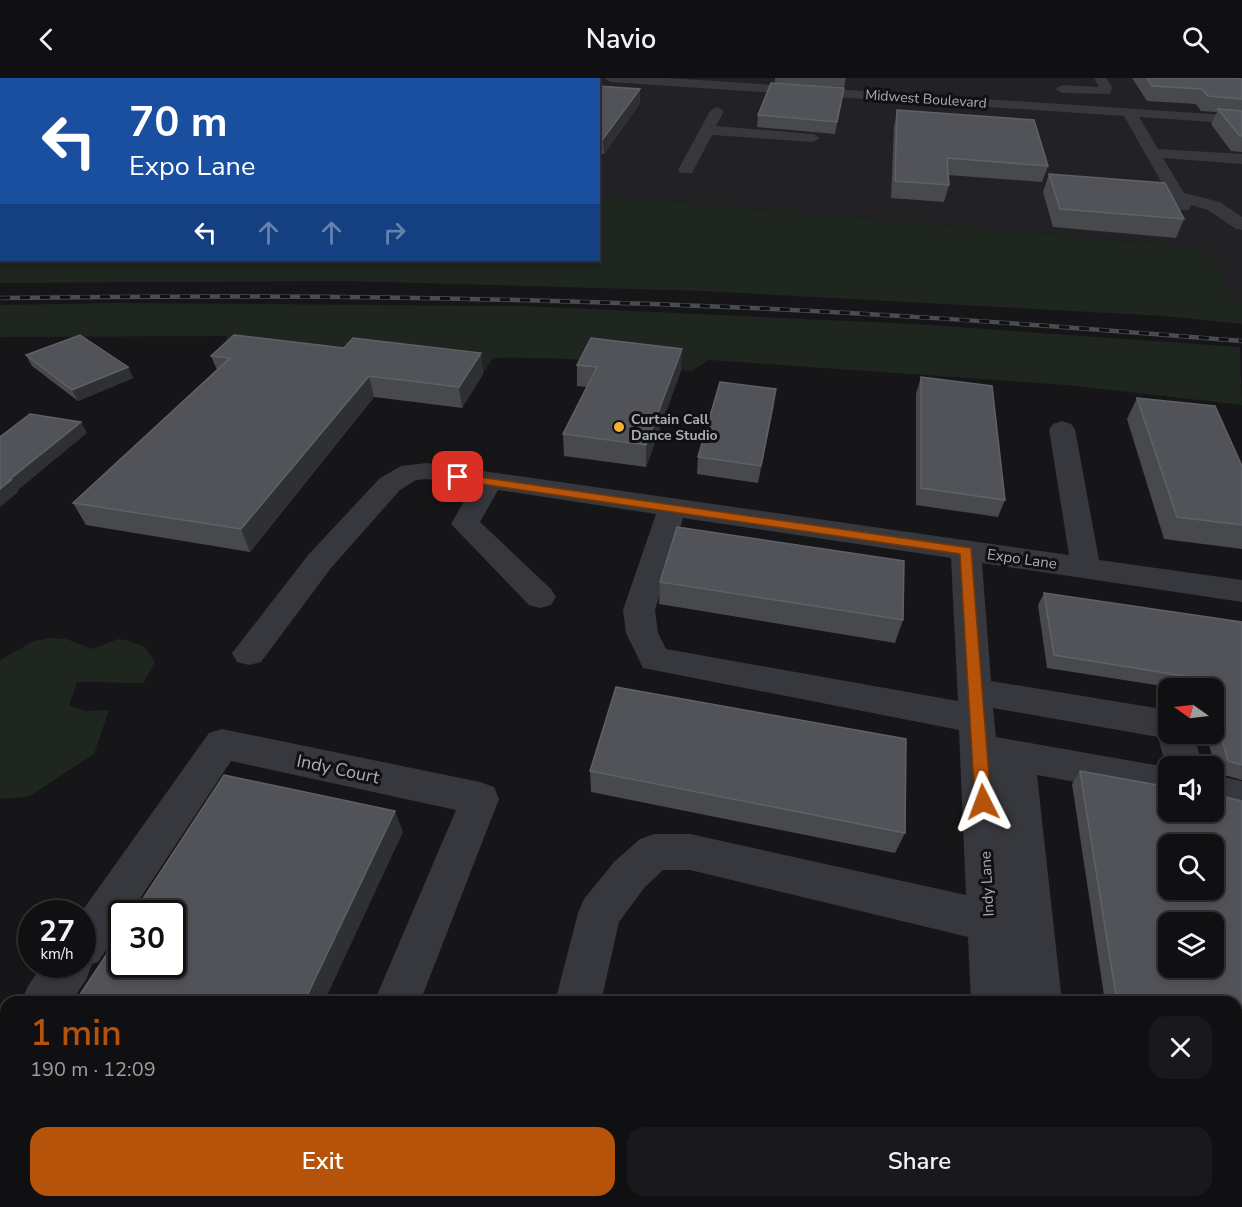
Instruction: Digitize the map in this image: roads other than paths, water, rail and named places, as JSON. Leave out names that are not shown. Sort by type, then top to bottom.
[{"type":"street","name":"Midwest Boulevard","points":[[610,78],[731,86],[831,86],[871,95],[1034,101],[1131,122],[1242,120]]},
{"type":"street","points":[[871,95],[873,78]]},
{"type":"street","points":[[1050,89],[1105,91],[1106,87],[1100,78]]},
{"type":"street","points":[[686,170],[731,86]]},
{"type":"street","points":[[1048,122],[1104,126]]},
{"type":"street","points":[[1131,122],[1187,202],[1214,206],[1242,225]]},
{"type":"street","points":[[707,130],[813,138]]},
{"type":"street","points":[[1152,153],[1242,159]]},
{"type":"street","points":[[1187,202],[1214,198],[1233,200]]},
{"type":"street","points":[[1062,429],[1086,569]]},
{"type":"street","name":"Expo Lane","points":[[249,653],[320,561],[390,484],[410,472],[427,471],[446,476],[1242,591]]},
{"type":"street","points":[[489,482],[465,524],[540,597]]},
{"type":"street","points":[[672,509],[639,610],[642,633],[655,659],[987,729],[1158,780]]},
{"type":"street","name":"Indy Lane","points":[[966,551],[987,729],[989,921],[994,996]]},
{"type":"street","points":[[987,729],[1158,724]]},
{"type":"street","points":[[987,729],[1038,996]]},
{"type":"street","name":"Indy Court","points":[[96,927],[222,744],[480,799],[399,996]]},
{"type":"street","points":[[1224,793],[1242,796]]},
{"type":"street","points":[[579,996],[599,913],[629,875],[654,852],[690,852],[989,921]]},
{"type":"street","points":[[48,996],[60,978]]},
{"type":"railway","points":[[0,298],[232,296],[696,306],[930,318],[1242,341]]},
{"type":"place","name":"Curtain Call Dance Studio","points":[[619,427]]}]
